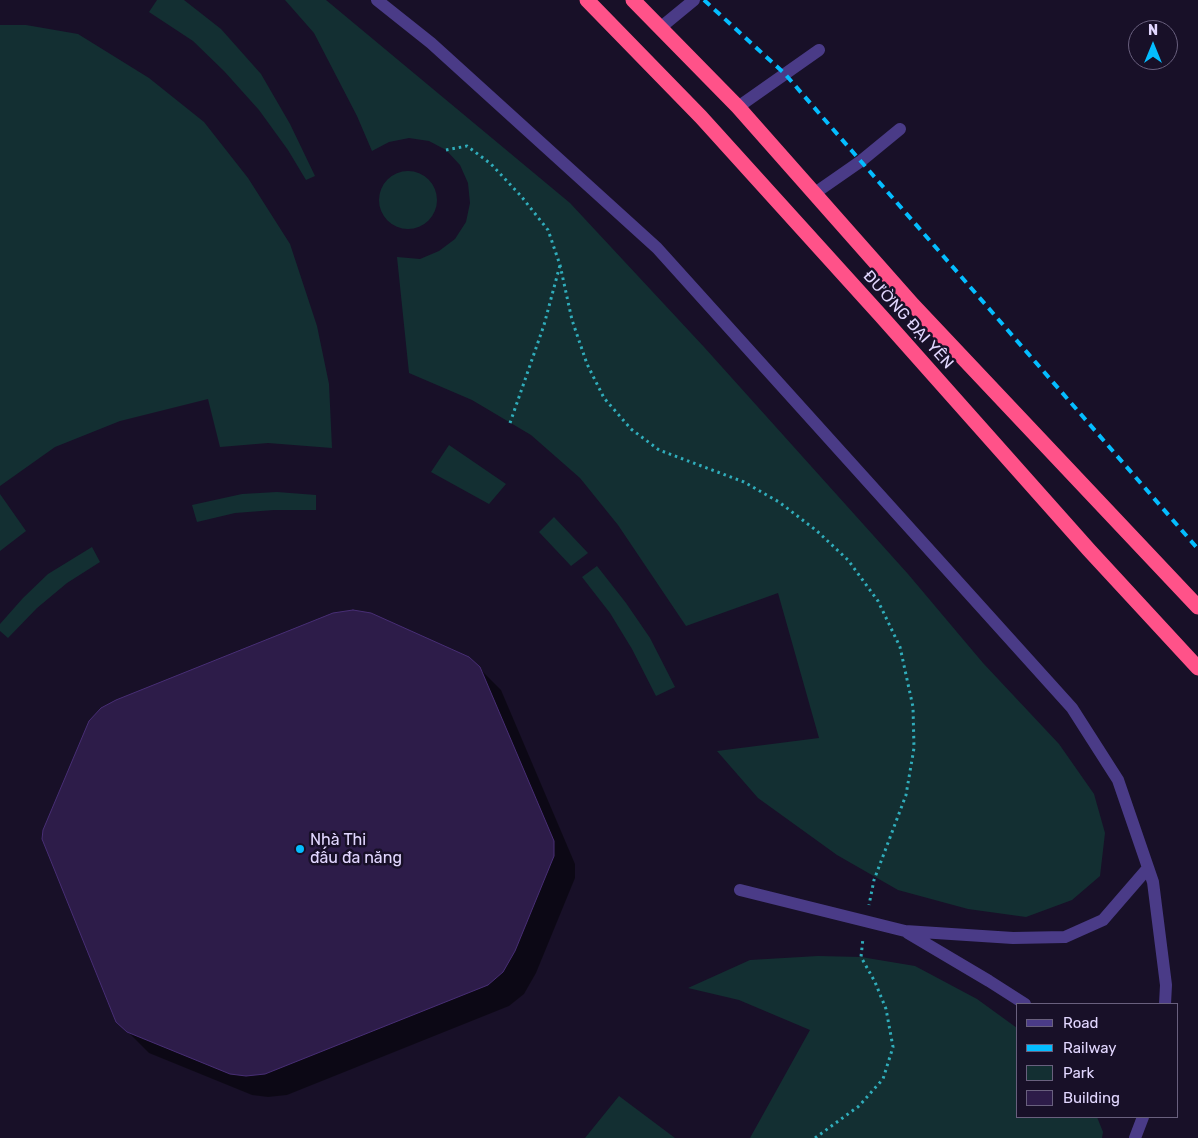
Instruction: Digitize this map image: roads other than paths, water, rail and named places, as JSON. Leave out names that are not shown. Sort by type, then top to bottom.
[{"type":"highway","name":"ĐƯỜNG ĐẠI YÊN","points":[[587,0],[708,124],[882,316],[1089,550],[1198,668]]},
{"type":"highway","name":"ĐƯỜNG ĐẠI YÊN","points":[[633,0],[738,107],[913,305],[1198,607]]},
{"type":"street","points":[[377,0],[430,43],[657,248],[1072,708],[1118,780],[1153,882],[1166,985],[1165,1003]]},
{"type":"street","points":[[660,28],[694,0]]},
{"type":"street","points":[[738,107],[819,50]]},
{"type":"street","points":[[815,193],[861,161],[900,129]]},
{"type":"street","points":[[740,890],[905,932],[1013,938],[1065,937],[1103,920],[1148,868]]},
{"type":"street","points":[[905,932],[1023,1003]]},
{"type":"street","points":[[1135,1138],[1143,1118]]},
{"type":"railway","points":[[704,0],[785,74],[1198,549]]},
{"type":"place","name":"Nhà Thi đấu đa năng","points":[[300,849]]}]
